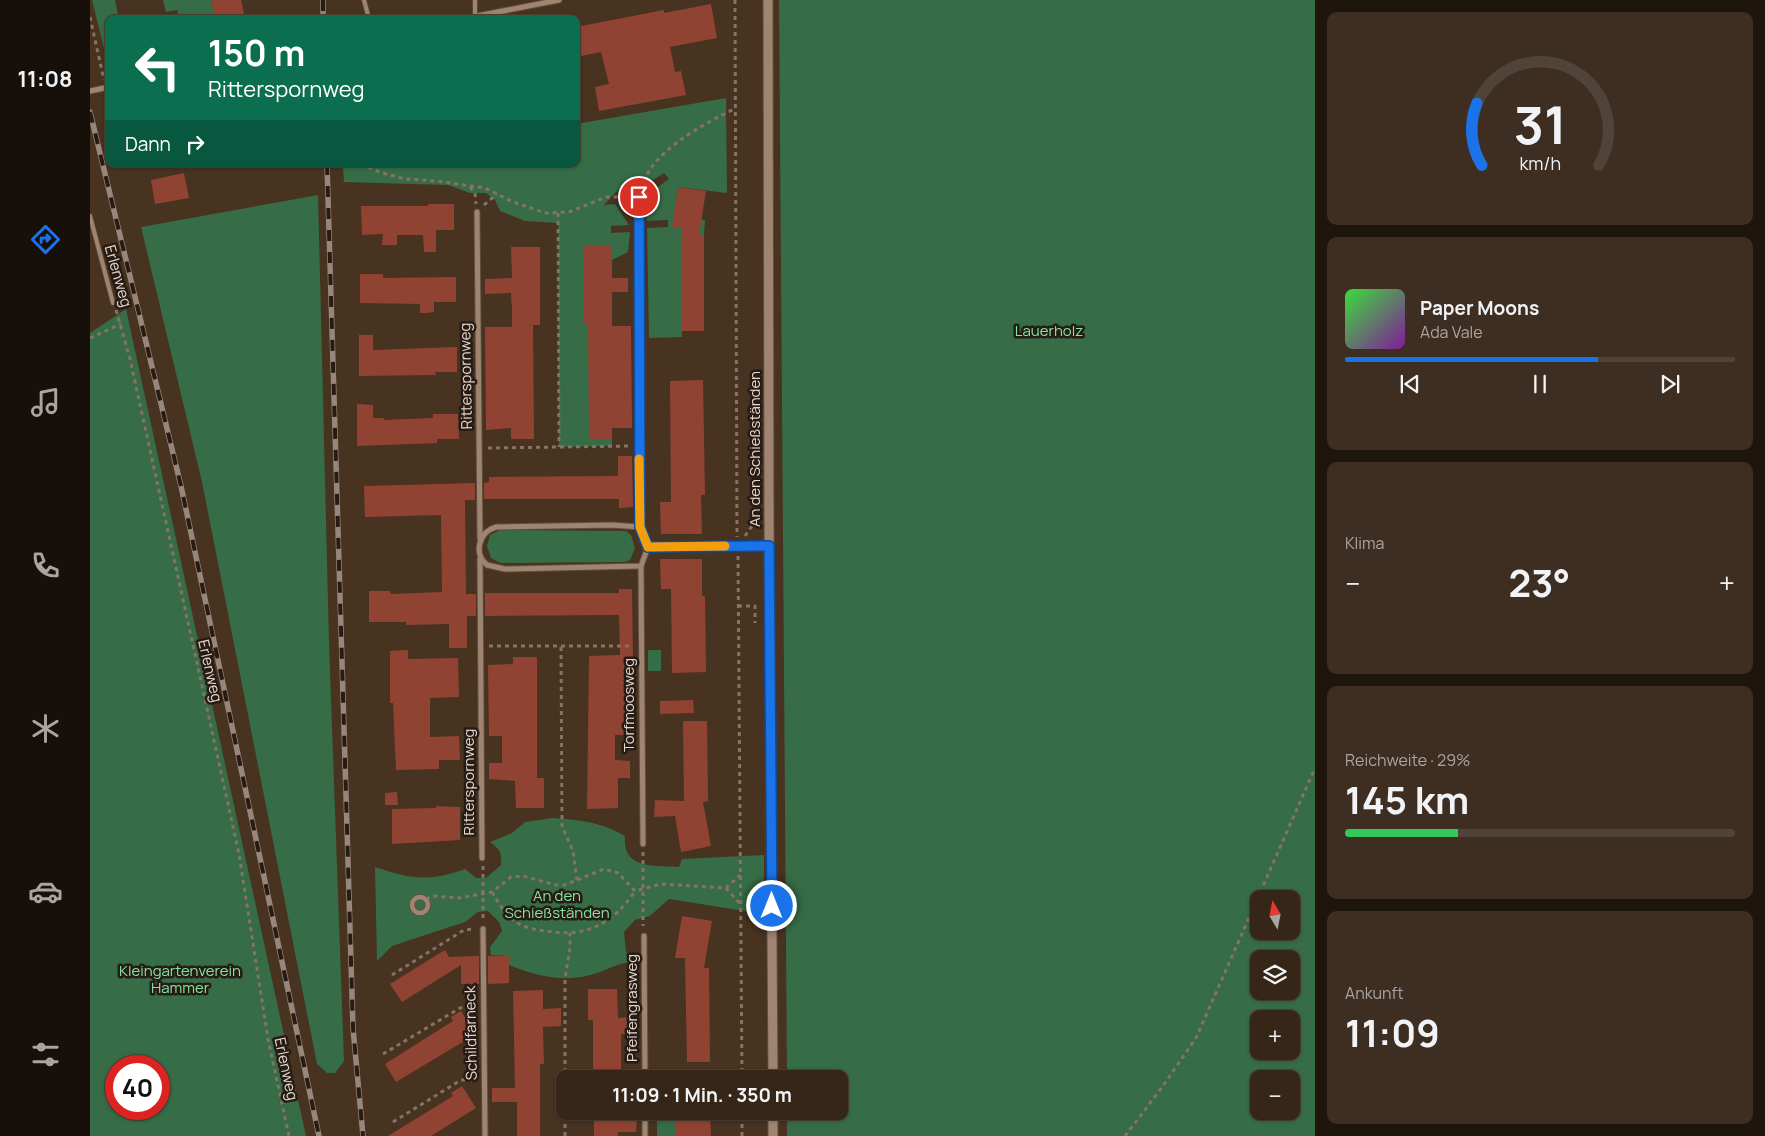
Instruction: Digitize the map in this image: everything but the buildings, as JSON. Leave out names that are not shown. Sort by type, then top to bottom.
[{"type":"street","points":[[480,15],[560,0]]},
{"type":"street","name":"An den Schießständen","points":[[768,0],[769,546],[773,1070]]},
{"type":"street","points":[[90,91],[105,88]]},
{"type":"street","points":[[480,556],[487,565],[505,569],[640,566],[648,547],[640,527],[639,197]]},
{"type":"street","name":"Ritterspornweg","points":[[477,212],[482,858]]},
{"type":"street","points":[[480,540],[488,529],[504,526],[640,527]]},
{"type":"street","points":[[648,547],[769,546]]},
{"type":"street","name":"Torfmoosweg","points":[[640,566],[643,844]]},
{"type":"street","name":"Schildfarneck","points":[[483,929],[485,1136]]},
{"type":"street","name":"Pfeifengrasweg","points":[[644,936],[645,1070]]},
{"type":"street","points":[[645,1120],[645,1136]]},
{"type":"street","points":[[773,1120],[774,1136]]},
{"type":"lane","points":[[364,0],[368,15]]},
{"type":"lane","points":[[475,0],[475,15]]},
{"type":"lane","name":"Erlenweg","points":[[90,216],[114,303]]},
{"type":"path","points":[[734,26],[735,0]]},
{"type":"path","points":[[90,17],[105,80]]},
{"type":"path","points":[[368,167],[404,179],[436,181],[484,188],[533,209],[558,213],[581,208],[606,197],[639,197],[643,180],[676,143],[701,126],[734,109]]},
{"type":"path","points":[[470,187],[475,193],[477,212]]},
{"type":"path","points":[[477,212],[497,194]]},
{"type":"path","points":[[558,213],[559,447]]},
{"type":"path","name":"Erlenweg","points":[[114,303],[121,324],[239,854],[268,1039],[289,1136]]},
{"type":"path","points":[[90,338],[121,324]]},
{"type":"path","points":[[480,448],[639,446]]},
{"type":"path","points":[[738,606],[755,606],[755,623]]},
{"type":"path","points":[[481,646],[642,646]]},
{"type":"path","points":[[561,647],[562,826],[573,851],[577,880]]},
{"type":"path","points":[[1125,1136],[1196,1038],[1315,768]]},
{"type":"path","points":[[643,844],[644,936]]},
{"type":"path","points":[[392,975],[464,930],[483,929],[482,858]]},
{"type":"path","points":[[426,900],[433,896],[459,898],[483,892],[492,892],[512,877],[523,876],[556,886],[598,871],[612,870],[625,878],[635,891]]},
{"type":"path","points":[[726,888],[741,874]]},
{"type":"path","points":[[492,892],[505,911],[519,924],[542,931],[570,933],[606,922],[622,909],[635,891],[661,884],[726,888],[741,905]]},
{"type":"path","points":[[565,1136],[565,978],[570,948],[570,933]]},
{"type":"path","points":[[383,1054],[460,1008],[484,1007]]},
{"type":"path","points":[[392,1122],[461,1080],[484,1079]]},
{"type":"path","points":[[742,1120],[742,1136]]},
{"type":"green space","points":[[92,0],[115,0],[118,15],[105,15],[105,53]]},
{"type":"green space","points":[[163,0],[211,0],[214,15],[178,15],[177,10],[166,12]]},
{"type":"green space","name":"Lauerholz","points":[[779,0],[1315,0],[1315,1136],[787,1136],[787,1120],[848,1120],[848,1070],[787,1070]]},
{"type":"green space","points":[[726,98],[727,193],[678,187],[674,216],[705,220],[704,235],[682,236],[682,337],[649,338],[647,228],[668,227],[668,220],[647,221],[646,213],[655,189],[669,179],[664,173],[650,182],[637,178],[631,180],[604,205],[615,204],[629,225],[611,226],[611,233],[630,232],[628,252],[612,260],[612,246],[583,246],[584,275],[612,275],[609,278],[613,284],[612,294],[583,295],[583,324],[612,324],[612,446],[559,447],[558,223],[525,221],[500,211],[495,200],[486,193],[470,193],[448,185],[344,182],[343,167],[580,167],[580,123]]},
{"type":"green space","points":[[318,195],[329,642],[344,1061],[335,1073],[327,1073],[317,1064],[202,482],[141,227]]},
{"type":"green space","name":"Kleingartenverein Hammer","points":[[126,309],[306,1136],[90,1136],[90,333]]},
{"type":"green space","points":[[500,530],[626,531],[631,535],[635,548],[630,560],[625,562],[501,563],[491,558],[487,546],[490,535]]},
{"type":"green space","points":[[648,650],[661,650],[661,671],[648,671]]},
{"type":"green space","points":[[553,818],[590,823],[616,831],[625,836],[625,847],[629,855],[642,864],[679,867],[682,859],[764,855],[764,914],[669,899],[650,916],[635,920],[624,932],[626,952],[637,956],[637,962],[623,963],[588,976],[577,978],[542,976],[509,965],[509,955],[491,955],[490,947],[502,931],[499,922],[488,911],[478,912],[465,922],[392,946],[377,961],[375,867],[399,874],[420,877],[441,876],[465,869],[476,878],[486,878],[501,865],[500,852],[490,842],[512,833],[525,822]]},
{"type":"green space","points":[[657,1120],[676,1120],[676,1136],[657,1136]]},
{"type":"railway","points":[[323,0],[323,15]]},
{"type":"railway","points":[[90,112],[181,486],[319,1136]]},
{"type":"railway","points":[[327,167],[353,1028],[363,1136]]},
{"type":"slow traffic","points":[[639,459],[640,527],[648,547],[725,546]]},
{"type":"route","points":[[639,197],[640,527],[648,547],[769,546],[772,906]]}]
